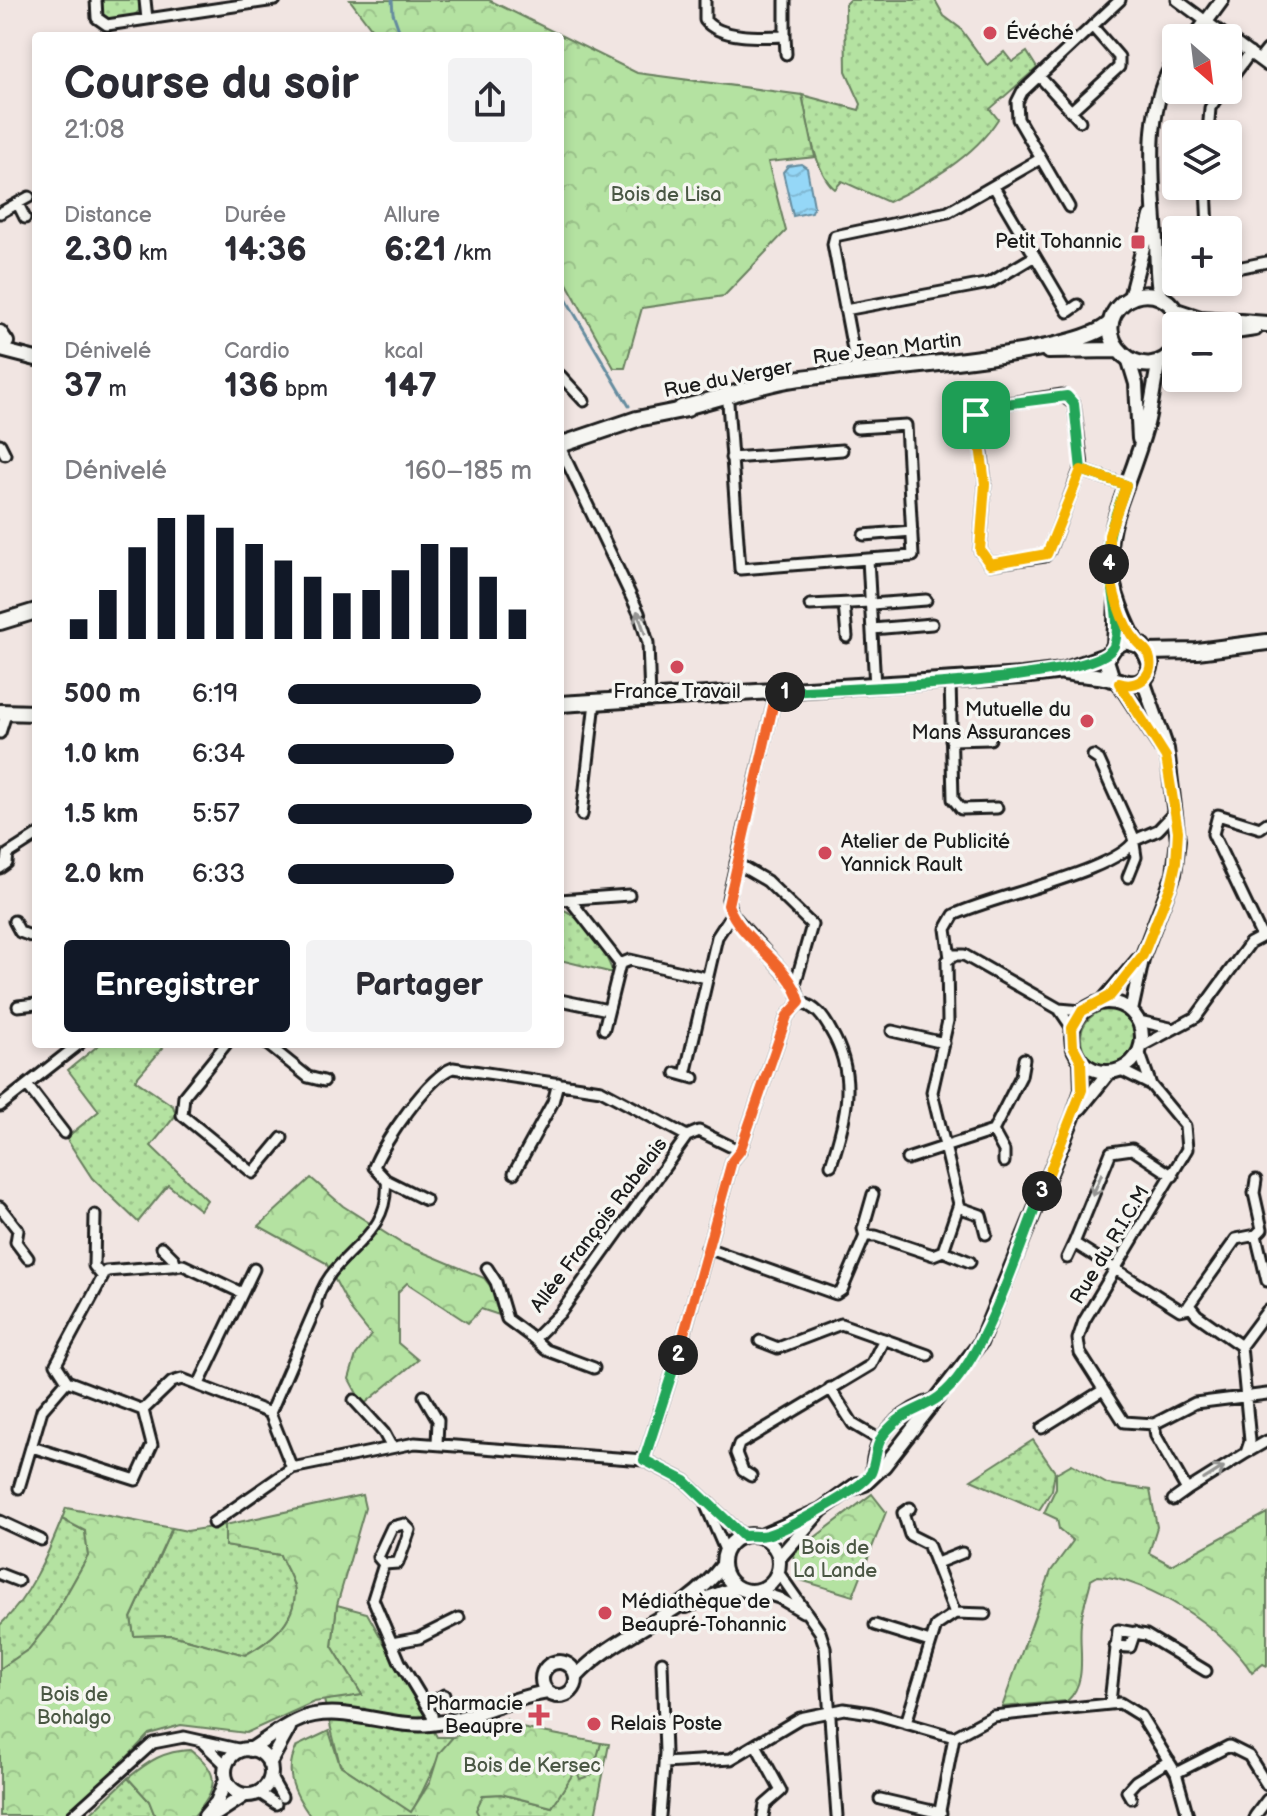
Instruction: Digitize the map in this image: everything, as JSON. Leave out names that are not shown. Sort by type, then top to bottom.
[{"type":"main road","points":[[1162,360],[1144,365],[1129,361],[1117,350],[1111,337],[1111,322],[1118,308],[1130,298],[1145,294],[1160,297],[1176,311],[1200,319],[1267,325]]},
{"type":"main road","name":"Rue Jean Martin","points":[[681,408],[788,380],[1004,354],[1093,333],[1111,322]]},
{"type":"main road","points":[[1242,329],[1267,325]]},
{"type":"main road","name":"Rue Jean Martin","points":[[1004,354],[1117,350]]},
{"type":"main road","name":"Rue du Verger","points":[[564,445],[637,419],[681,408],[728,403],[774,389],[907,368]]},
{"type":"main road","points":[[0,622],[32,612]]},
{"type":"main road","points":[[1063,671],[1111,651],[1125,641],[1142,647],[1197,651],[1267,642]]},
{"type":"main road","points":[[1142,647],[1146,675]]},
{"type":"main road","points":[[1111,651],[1106,665],[1116,681]]},
{"type":"main road","points":[[564,704],[875,687],[1063,671],[1131,685],[1197,651]]},
{"type":"main road","points":[[4,712],[32,713]]},
{"type":"street","points":[[96,0],[97,18],[107,25],[275,0]]},
{"type":"street","points":[[145,0],[147,19]]},
{"type":"street","points":[[705,0],[705,20],[713,28],[756,36],[785,36]]},
{"type":"street","points":[[785,0],[786,54]]},
{"type":"street","points":[[1069,207],[1018,119],[1016,107],[1022,92],[1120,0]]},
{"type":"street","points":[[1177,0],[1263,63],[1267,50]]},
{"type":"street","points":[[1206,22],[1222,0]]},
{"type":"street","points":[[1071,111],[1121,63],[1092,26]]},
{"type":"street","points":[[1242,64],[1250,53]]},
{"type":"street","points":[[1039,76],[1080,121]]},
{"type":"street","points":[[1160,297],[1152,213],[1158,103],[1162,85]]},
{"type":"street","points":[[857,371],[835,236],[948,212],[1040,159]]},
{"type":"street","points":[[994,187],[1068,312],[1078,305]]},
{"type":"street","points":[[0,213],[29,197]]},
{"type":"street","points":[[18,204],[25,218]]},
{"type":"street","points":[[1130,298],[1152,213]]},
{"type":"street","points":[[845,310],[990,283],[1035,256]]},
{"type":"street","points":[[1242,268],[1267,262]]},
{"type":"street","points":[[2,344],[32,358]]},
{"type":"street","points":[[1129,361],[1136,384],[1139,442]]},
{"type":"street","points":[[1111,651],[1116,597],[1108,546],[1159,362]]},
{"type":"street","points":[[564,379],[584,401]]},
{"type":"street","points":[[1062,395],[1073,400],[1081,470],[1047,554],[990,564],[985,560],[980,550],[985,484],[977,408],[1062,395]]},
{"type":"street","points":[[728,403],[740,569],[913,556],[906,425],[857,428]]},
{"type":"street","points":[[0,444],[5,454]]},
{"type":"street","points":[[731,458],[842,450]]},
{"type":"street","points":[[564,454],[639,613],[648,643],[650,699]]},
{"type":"street","points":[[1081,470],[1126,485]]},
{"type":"street","points":[[864,535],[912,531]]},
{"type":"street","points":[[868,559],[875,687]]},
{"type":"street","points":[[1116,597],[1142,647]]},
{"type":"street","points":[[810,605],[926,600]]},
{"type":"street","points":[[844,604],[847,637]]},
{"type":"street","points":[[872,629],[932,624]]},
{"type":"street","points":[[1140,1049],[1135,1016],[1143,955],[1171,885],[1178,840],[1166,743],[1146,675]]},
{"type":"street","points":[[950,681],[949,753],[956,804],[961,809],[997,808]]},
{"type":"street","points":[[1116,681],[1166,757]]},
{"type":"street","points":[[776,693],[728,899],[732,914],[795,985],[800,1002]]},
{"type":"street","points":[[582,815],[595,702]]},
{"type":"street","points":[[0,733],[4,712]]},
{"type":"street","points":[[951,740],[990,739]]},
{"type":"street","points":[[1093,756],[1099,760],[1134,842],[1136,857],[1128,877]]},
{"type":"street","points":[[943,1251],[958,1207],[932,1092],[944,1043],[950,958],[946,929],[954,915],[1015,896],[1134,842],[1158,830],[1175,812]]},
{"type":"street","points":[[1207,812],[1260,828],[1267,823]]},
{"type":"street","points":[[1073,1117],[1114,1070],[1170,1028],[1196,1017],[1250,943],[1264,936],[1215,840],[1218,815]]},
{"type":"street","points":[[1158,830],[1178,840]]},
{"type":"street","points":[[0,868],[7,863],[8,854],[32,839]]},
{"type":"street","points":[[736,863],[767,881],[812,925],[795,985]]},
{"type":"street","points":[[565,900],[629,895]]},
{"type":"street","points":[[565,900],[620,964]]},
{"type":"street","points":[[685,1075],[717,937],[732,914]]},
{"type":"street","points":[[14,921],[20,932],[32,936]]},
{"type":"street","points":[[950,958],[964,955],[1059,1009],[1082,1011],[1103,1001],[1143,955]]},
{"type":"street","points":[[620,964],[630,960],[707,978]]},
{"type":"street","points":[[604,1029],[620,964]]},
{"type":"street","points":[[564,1001],[608,1010]]},
{"type":"street","points":[[1103,1001],[1113,1002],[1135,1016],[1170,1028]]},
{"type":"street","points":[[644,1460],[679,1352],[732,1161],[740,1151],[787,1016],[800,1002]]},
{"type":"street","points":[[800,1002],[811,1006],[822,1016],[845,1064],[847,1110],[831,1165]]},
{"type":"street","points":[[18,1006],[32,1004]]},
{"type":"street","points":[[853,1488],[871,1479],[938,1398],[986,1332],[1082,1090],[1081,1061],[1073,1046],[1072,1028],[1059,1009]]},
{"type":"street","points":[[1072,1028],[1082,1011]]},
{"type":"street","points":[[892,1031],[944,1043]]},
{"type":"street","points":[[0,1106],[74,1048]]},
{"type":"street","points":[[223,1048],[184,1096],[182,1115],[253,1173],[282,1138]]},
{"type":"street","points":[[272,1048],[308,1077],[324,1081]]},
{"type":"street","name":"Rue du R.I.C.M","points":[[1140,1049],[1151,1085],[1187,1130],[1185,1155],[1115,1269],[1078,1339],[1080,1353],[1124,1422],[1154,1424]]},
{"type":"street","points":[[907,1159],[993,1131],[1021,1076],[1024,1059]]},
{"type":"street","points":[[1081,1061],[1094,1069],[1114,1070]]},
{"type":"street","points":[[426,1200],[375,1172],[376,1162],[410,1109],[449,1069],[601,1090],[687,1136],[699,1131],[740,1151]]},
{"type":"street","name":"Rue du R.I.C.M","points":[[1114,1070],[1151,1085]]},
{"type":"street","points":[[514,1173],[553,1102],[558,1083]]},
{"type":"street","points":[[27,1085],[64,1133]]},
{"type":"street","points":[[993,1131],[1004,1151],[1004,1162]]},
{"type":"street","name":"Allée François Rabelais","points":[[487,1268],[496,1282],[507,1319],[534,1339],[561,1312],[687,1136]]},
{"type":"street","points":[[1067,1258],[1111,1152],[1132,1149],[1173,1176]]},
{"type":"street","points":[[292,1468],[270,1413],[325,1281],[379,1221],[388,1203],[386,1180]]},
{"type":"street","points":[[1074,1243],[1180,1310],[1190,1308],[1232,1241],[1256,1235],[1262,1229],[1254,1193],[1256,1180]]},
{"type":"street","points":[[707,1248],[836,1294],[842,1290],[865,1236],[863,1229],[873,1194]]},
{"type":"street","points":[[0,1207],[18,1230],[16,1242],[28,1258]]},
{"type":"street","points":[[958,1207],[981,1215],[986,1234]]},
{"type":"street","points":[[95,1215],[94,1266],[102,1276]]},
{"type":"street","points":[[1256,1235],[1267,1281]]},
{"type":"street","points":[[865,1236],[876,1236],[933,1255],[943,1251],[970,1262]]},
{"type":"street","points":[[162,1247],[174,1259],[176,1266]]},
{"type":"street","points":[[143,1410],[67,1381],[56,1364],[106,1271],[183,1265],[242,1293]]},
{"type":"street","points":[[199,1384],[254,1269]]},
{"type":"street","points":[[1190,1308],[1241,1346]]},
{"type":"street","points":[[1246,1453],[1250,1441],[1241,1346],[1267,1311]]},
{"type":"street","points":[[760,1341],[778,1348],[839,1324],[928,1355]]},
{"type":"street","points":[[534,1339],[546,1350],[594,1368]]},
{"type":"street","points":[[751,1476],[743,1471],[736,1453],[739,1444],[874,1363],[884,1339]]},
{"type":"street","points":[[143,1410],[172,1382],[188,1380],[270,1413]]},
{"type":"street","points":[[19,1488],[45,1405],[67,1381]]},
{"type":"street","points":[[830,1388],[853,1424],[880,1440]]},
{"type":"street","points":[[1042,1428],[1103,1390]]},
{"type":"street","points":[[1187,1490],[1156,1436],[1154,1424],[1195,1403],[1267,1394]]},
{"type":"street","points":[[424,1396],[438,1420],[437,1444]]},
{"type":"street","points":[[872,1471],[880,1440],[899,1418],[938,1398]]},
{"type":"street","points":[[354,1400],[384,1433],[391,1446]]},
{"type":"street","points":[[32,1447],[136,1480],[152,1445],[143,1410]]},
{"type":"street","points":[[1173,1500],[1267,1441]]},
{"type":"street","points":[[213,1523],[292,1468],[391,1446],[437,1444],[644,1460],[671,1471],[743,1536]]},
{"type":"street","points":[[725,1550],[743,1536],[761,1536],[821,1510],[887,1459]]},
{"type":"street","points":[[704,1501],[725,1550],[722,1566],[725,1575],[736,1588]]},
{"type":"street","points":[[910,1508],[903,1513],[910,1535],[927,1542],[955,1613]]},
{"type":"street","points":[[779,1558],[821,1510]]},
{"type":"street","points":[[0,1521],[41,1540]]},
{"type":"street","points":[[404,1524],[410,1530],[402,1557],[398,1563],[384,1564],[378,1557],[382,1542],[392,1527],[404,1524]]},
{"type":"street","points":[[757,1591],[770,1585],[778,1572],[779,1558],[773,1545],[761,1536]]},
{"type":"street","points":[[937,1563],[962,1553]]},
{"type":"street","points":[[384,1564],[373,1599],[433,1724]]},
{"type":"street","points":[[679,1608],[722,1566]]},
{"type":"street","points":[[778,1572],[825,1647],[837,1816]]},
{"type":"street","points":[[0,1574],[18,1581]]},
{"type":"street","points":[[576,1677],[589,1663],[679,1608],[736,1588],[779,1598],[806,1613]]},
{"type":"street","points":[[906,1723],[936,1626],[955,1613],[985,1614]]},
{"type":"street","points":[[392,1643],[419,1638],[459,1618]]},
{"type":"street","points":[[875,1625],[930,1642]]},
{"type":"street","points":[[1110,1702],[1118,1630],[1135,1632],[1206,1671]]},
{"type":"street","points":[[1115,1646],[1130,1647],[1135,1632]]},
{"type":"street","points":[[660,1816],[664,1763],[662,1662]]},
{"type":"street","points":[[545,1686],[545,1670],[553,1663],[589,1663]]},
{"type":"street","points":[[226,1765],[246,1750],[322,1714],[399,1724],[433,1724],[545,1686],[566,1695],[575,1687],[576,1677],[569,1665]]},
{"type":"street","points":[[427,1706],[444,1695]]},
{"type":"street","points":[[664,1763],[727,1760],[800,1718],[831,1712],[857,1710],[954,1737],[993,1716],[1044,1714],[1110,1702],[1126,1705],[1137,1712],[1176,1773],[1188,1816]]},
{"type":"street","points":[[213,1816],[251,1794],[270,1770],[290,1727]]},
{"type":"street","points":[[72,1816],[153,1743],[173,1737],[261,1754],[270,1770],[279,1800],[233,1790],[226,1779]]},
{"type":"street","points":[[880,1799],[940,1815],[954,1737]]},
{"type":"street","points":[[203,1743],[226,1765],[226,1779],[217,1802],[205,1816]]},
{"type":"street","points":[[756,1745],[781,1791],[765,1805],[763,1816]]},
{"type":"street","points":[[1176,1773],[1229,1746],[1249,1756],[1267,1785]]},
{"type":"street","points":[[1127,1792],[1136,1781],[1169,1761]]},
{"type":"street","points":[[1255,1816],[1267,1800]]},
{"type":"green space","points":[[100,0],[139,0],[139,11],[122,20],[107,18],[103,16]]},
{"type":"green space","name":"Bois de Lisa","points":[[350,0],[489,0],[554,32],[374,32]]},
{"type":"green space","points":[[850,0],[935,0],[944,16],[960,28],[987,65],[1004,52],[1012,62],[1027,52],[1037,68],[990,109],[998,119],[963,157],[888,202],[842,181],[835,189],[828,181],[817,159],[802,95],[859,110],[861,104],[846,71],[845,5]]},
{"type":"green space","name":"Bois de Lisa","points":[[564,37],[637,73],[802,95],[815,157],[768,162],[786,231],[724,296],[642,308],[625,368],[614,368],[564,278]]},
{"type":"green space","points":[[564,910],[592,935],[613,973],[564,961]]},
{"type":"green space","points":[[1109,1010],[1129,1018],[1137,1038],[1129,1058],[1109,1066],[1089,1058],[1081,1038],[1089,1018]]},
{"type":"green space","points":[[95,1048],[163,1048],[135,1080],[173,1106],[176,1115],[151,1146],[207,1200],[200,1210],[168,1185],[138,1222],[92,1178],[66,1138],[99,1111],[68,1070]]},
{"type":"green space","points":[[311,1178],[343,1206],[401,1243],[484,1278],[494,1291],[499,1315],[481,1309],[468,1323],[407,1283],[398,1292],[398,1343],[418,1360],[363,1405],[349,1379],[356,1355],[371,1335],[351,1310],[326,1263],[259,1226]]},
{"type":"green space","points":[[1033,1440],[1055,1472],[1052,1490],[1039,1510],[971,1480]]},
{"type":"green space","points":[[1072,1464],[1107,1484],[1150,1490],[1157,1527],[1149,1553],[1171,1565],[1267,1513],[1267,1666],[1263,1664],[1252,1673],[1224,1640],[1185,1610],[1140,1586],[1098,1576],[1091,1580],[1083,1612],[1080,1675],[1074,1693],[1067,1701],[1002,1707],[1051,1571],[1073,1541],[1059,1529],[1057,1519],[1044,1513],[1056,1488],[1056,1473]]},
{"type":"green space","name":"Bois de La Lande","points":[[872,1494],[886,1512],[853,1596],[797,1579],[793,1554]]},
{"type":"green space","name":"Bois de Bohalgo","points":[[362,1495],[365,1508],[337,1605],[332,1646],[362,1695],[314,1702],[246,1733],[181,1725],[149,1734],[89,1798],[66,1816],[0,1816],[0,1669],[29,1649],[52,1620],[88,1556],[85,1531],[62,1519],[66,1508],[172,1528],[131,1618],[134,1636],[171,1635],[245,1655],[271,1638],[286,1622],[294,1603],[295,1588],[280,1555],[225,1546],[225,1525]]},
{"type":"green space","points":[[62,1519],[85,1531],[88,1556],[52,1620],[29,1649],[0,1669],[0,1625],[29,1589]]},
{"type":"green space","points":[[225,1525],[225,1546],[280,1555],[295,1588],[294,1603],[286,1622],[263,1644],[245,1655],[171,1635],[134,1636],[131,1618],[172,1528],[187,1531]]},
{"type":"green space","points":[[337,1605],[367,1613],[437,1737],[453,1737],[411,1813],[340,1765],[324,1700],[362,1695],[332,1646]]},
{"type":"green space","name":"Bois de Kersec","points":[[506,1719],[516,1727],[601,1743],[592,1775],[580,1779],[576,1769],[552,1807],[501,1794],[483,1795],[476,1810],[479,1816],[310,1816],[292,1782],[291,1765],[297,1746],[329,1731],[340,1765],[411,1812],[430,1782],[439,1753],[453,1737]]},
{"type":"green space","points":[[601,1743],[609,1744],[595,1816],[479,1816],[475,1810],[483,1795],[501,1794],[552,1807],[576,1768],[591,1775]]},
{"type":"green space","points":[[191,1750],[212,1774],[208,1797],[194,1816],[155,1816],[149,1801],[128,1778],[157,1758],[172,1752]]},
{"type":"green space","points":[[128,1778],[149,1801],[155,1816],[88,1816]]},
{"type":"water","points":[[801,164],[807,168],[814,206],[812,212],[793,216],[783,172],[788,166]]},
{"type":"waterway","points":[[392,0],[400,32]]},
{"type":"waterway","points":[[564,296],[629,406]]},
{"type":"place","name":"Évéché","points":[[990,33]]},
{"type":"place","name":"Petit Tohannic","points":[[1138,242]]},
{"type":"place","name":"France Travail","points":[[677,667]]},
{"type":"place","name":"Mutuelle du Mans Assurances","points":[[1087,721]]},
{"type":"place","name":"Atelier de Publicité Yannick Rault","points":[[825,853]]},
{"type":"place","name":"Médiathèque de Beaupré-Tohannic","points":[[605,1613]]},
{"type":"place","name":"Pharmacie Beaupre","points":[[539,1715]]},
{"type":"place","name":"Relais Poste","points":[[594,1724]]},
{"type":"route","points":[[976,415],[977,408],[1067,396],[1074,404],[1081,470],[1117,482],[1126,485],[1108,546],[1116,597],[1114,647],[1108,655],[1063,671],[776,693],[728,905],[735,918],[795,985],[800,1002],[787,1016],[740,1151],[732,1161],[679,1352],[644,1460],[665,1468],[685,1481],[743,1536],[771,1534],[821,1510],[853,1488],[872,1471],[883,1435],[906,1413],[938,1398],[974,1353],[986,1332],[1082,1090],[1081,1061],[1073,1046],[1072,1028],[1082,1011],[1110,996],[1143,955],[1174,874],[1178,831],[1166,757],[1153,732],[1119,683],[1138,683],[1147,675],[1151,664],[1147,652],[1137,643],[1116,597],[1108,557],[1108,546],[1109,535],[1126,485],[1081,470],[1047,554],[990,564],[980,550],[985,484],[976,415]]}]
